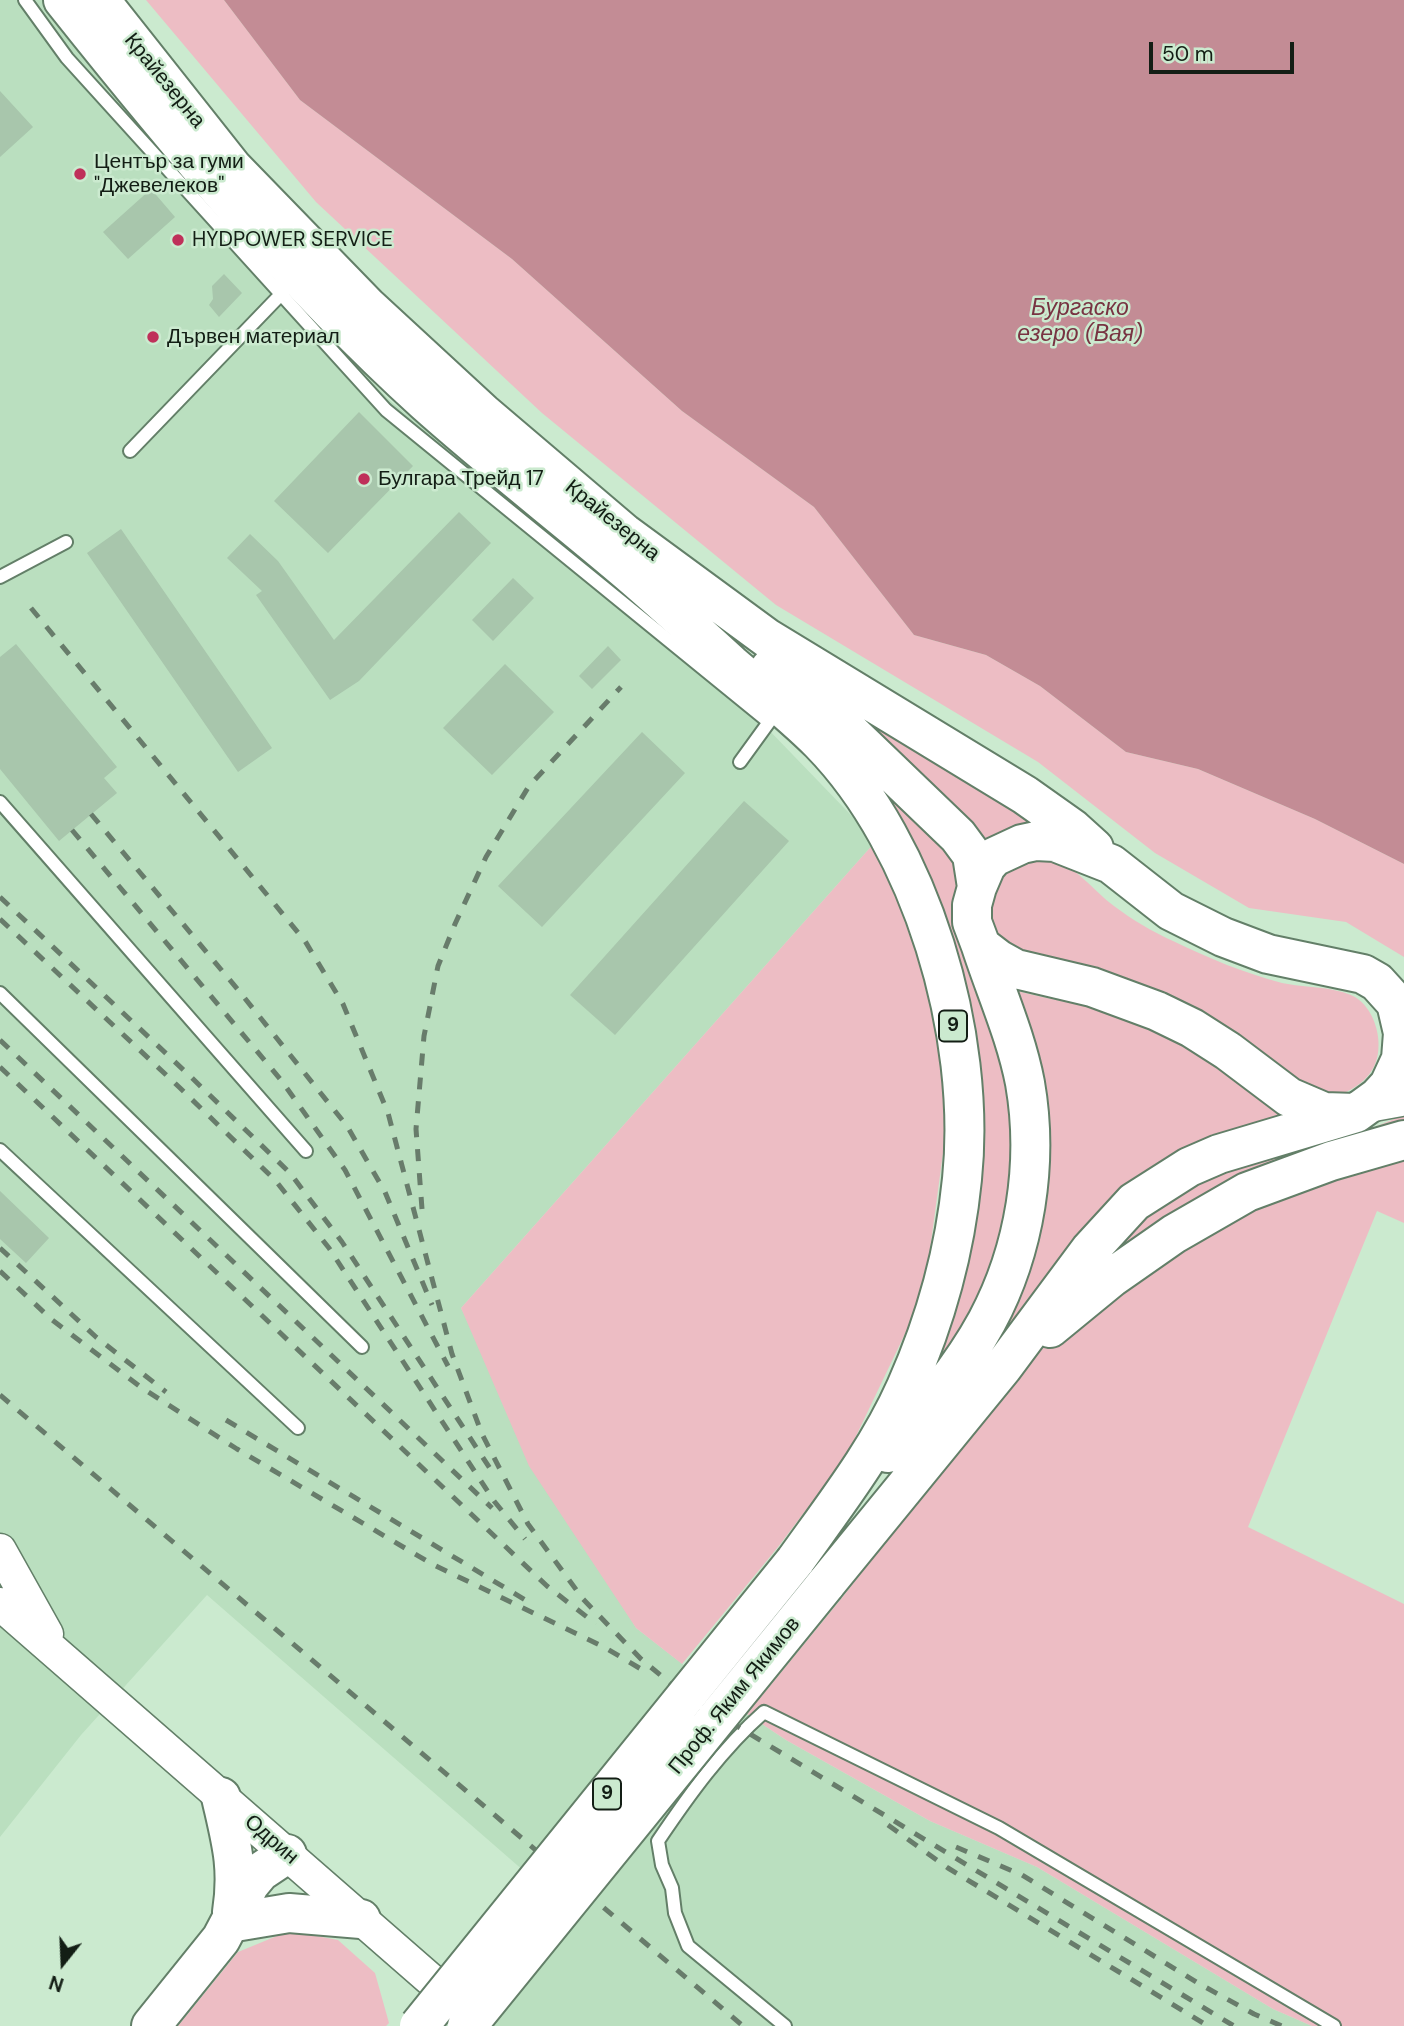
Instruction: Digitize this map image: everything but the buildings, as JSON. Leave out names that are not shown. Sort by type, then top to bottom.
[{"type":"highway","name":"Крайезерна","points":[[63,0],[135,91],[221,192],[290,285]]},
{"type":"highway","name":"Крайезерна","points":[[100,0],[233,168],[367,306],[483,413],[624,533],[713,599],[806,663],[1043,807],[1073,829],[1111,864]]},
{"type":"highway","name":"9","points":[[290,285],[626,570],[820,742],[859,788],[911,883],[934,940],[949,999],[959,1057],[962,1105],[962,1178],[941,1292],[905,1389],[887,1423],[866,1461],[795,1561]]},
{"type":"highway","points":[[626,570],[786,678],[829,712],[966,845],[972,855],[977,887]]},
{"type":"highway","points":[[795,1561],[920,1417],[961,1362],[987,1321],[1007,1276],[1021,1229],[1028,1181],[1030,1132],[1025,1083],[1013,1036],[972,922],[972,905],[986,866],[1007,849],[1036,841],[1055,842],[1111,864]]},
{"type":"highway","name":"9","points":[[1003,1367],[1090,1250],[1134,1202],[1189,1167],[1219,1154],[1356,1113],[1378,1097],[1396,1072],[1404,1045],[1400,1005],[1377,982],[1363,974],[1268,954],[1205,929],[1171,911],[1111,864]]},
{"type":"highway","points":[[981,946],[998,960],[1016,969],[1122,996],[1180,1022],[1228,1051],[1289,1097],[1308,1106],[1324,1112],[1356,1113]]},
{"type":"highway","points":[[1003,1367],[1121,1271],[1174,1234],[1247,1192],[1331,1161],[1404,1140]]},
{"type":"highway","name":"Проф. Яким Якимов","points":[[467,2026],[1003,1367]]},
{"type":"highway","name":"Проф. Яким Якимов","points":[[419,2026],[795,1561]]},
{"type":"highway","points":[[221,1797],[235,1857],[236,1889],[231,1927]]},
{"type":"highway","points":[[151,2026],[231,1927],[263,1902],[274,1888],[287,1854]]},
{"type":"highway","points":[[231,1927],[289,1913],[361,1919]]},
{"type":"main road","name":"Одрин","points":[[0,1550],[58,1654]]},
{"type":"main road","name":"Одрин","points":[[0,1604],[484,2026]]},
{"type":"street","points":[[1356,1113],[1404,1104]]},
{"type":"lane","points":[[25,0],[67,58],[290,285],[386,410],[769,722],[740,762]]},
{"type":"lane","points":[[130,451],[290,285]]},
{"type":"lane","points":[[0,578],[66,542]]},
{"type":"lane","points":[[0,802],[306,1151]]},
{"type":"lane","points":[[0,993],[362,1347]]},
{"type":"lane","points":[[0,1150],[298,1429]]},
{"type":"lane","points":[[785,2026],[688,1946],[675,1913],[672,1888],[662,1865],[658,1840],[677,1810],[743,1730],[764,1712],[999,1828],[1334,2026]]},
{"type":"shaded area","points":[[0,0],[43,0],[158,141],[388,399],[682,640],[876,841],[461,1308],[636,1628],[747,1714],[786,1740],[930,1821],[1037,1867],[1273,2009],[1312,2026],[492,2026],[579,1919],[207,1595],[81,1735],[0,1837]]},
{"type":"shaded area","points":[[146,0],[224,0],[300,100],[512,259],[682,411],[814,507],[914,635],[986,655],[1040,686],[1126,752],[1198,769],[1315,819],[1404,864],[1404,957],[1346,922],[1249,908],[1155,853],[1038,762],[776,605],[542,413],[316,202]]},
{"type":"shaded area","points":[[799,677],[1049,832],[981,855]]},
{"type":"shaded area","points":[[827,729],[960,854],[1016,1078],[1009,1245],[927,1387],[970,1073]]},
{"type":"shaded area","points":[[876,841],[926,967],[948,1116],[924,1294],[846,1457],[778,1547],[682,1664],[636,1628],[529,1466],[461,1308]]},
{"type":"shaded area","points":[[1029,858],[1050,859],[1067,866],[1135,920],[1213,959],[1282,983],[1329,989],[1355,997],[1367,1008],[1377,1030],[1378,1053],[1372,1071],[1360,1084],[1327,1099],[996,943],[986,899],[1010,863]]},
{"type":"shaded area","points":[[1003,987],[1117,1014],[1174,1036],[1211,1058],[1299,1121],[1245,1136],[1027,1307],[938,1413],[1039,1205]]},
{"type":"shaded area","points":[[1404,1115],[1404,1134],[1094,1277],[1112,1236],[1184,1182],[1300,1144],[1355,1135]]},
{"type":"shaded area","points":[[1404,1154],[1404,1223],[1377,1211],[1248,1527],[1404,1604],[1404,2026],[1312,2026],[1273,2009],[1037,1867],[930,1821],[786,1740],[747,1714],[982,1419],[1049,1341],[1150,1263],[1266,1199]]},
{"type":"shaded area","points":[[289,1931],[338,1940],[375,1973],[389,2023],[386,2026],[178,2026],[238,1952]]},
{"type":"water","name":"Бургаско езеро (Вая)","points":[[224,0],[1404,0],[1404,864],[1315,819],[1198,769],[1126,752],[1040,686],[986,655],[914,635],[814,507],[682,411],[512,259],[300,100]]},
{"type":"railway","points":[[31,608],[305,941],[343,1004],[388,1113],[452,1354],[482,1434],[528,1524],[583,1599],[641,1659],[682,1693],[1234,2026]]},
{"type":"railway","points":[[422,1209],[416,1129],[424,1036],[438,966],[486,857],[529,786],[621,687]]},
{"type":"railway","points":[[91,814],[239,991],[347,1126],[385,1192],[432,1305]]},
{"type":"railway","points":[[72,830],[281,1080],[345,1170],[448,1366]]},
{"type":"railway","points":[[0,897],[290,1173],[342,1242],[493,1473]]},
{"type":"railway","points":[[0,919],[275,1180],[329,1248],[494,1501],[525,1539]]},
{"type":"railway","points":[[0,1040],[492,1508]]},
{"type":"railway","points":[[0,1067],[547,1586],[596,1624]]},
{"type":"railway","points":[[0,1248],[96,1337],[166,1392]]},
{"type":"railway","points":[[0,1271],[51,1319],[142,1388],[237,1449],[432,1564],[604,1647],[646,1672]]},
{"type":"railway","points":[[0,1395],[743,2026]]},
{"type":"railway","points":[[226,1420],[532,1604]]},
{"type":"railway","points":[[888,1825],[948,1868],[1208,2026]]},
{"type":"railway","points":[[956,1847],[1022,1875],[1198,1983],[1282,2026]]},
{"type":"place","name":"Център за гуми \"Джевелеков\"","points":[[80,174]]},
{"type":"place","name":"HYDPOWER SERVICE","points":[[178,240]]},
{"type":"place","name":"Дървен материал","points":[[153,337]]},
{"type":"place","name":"Булгара Трейд 17","points":[[364,479]]}]
